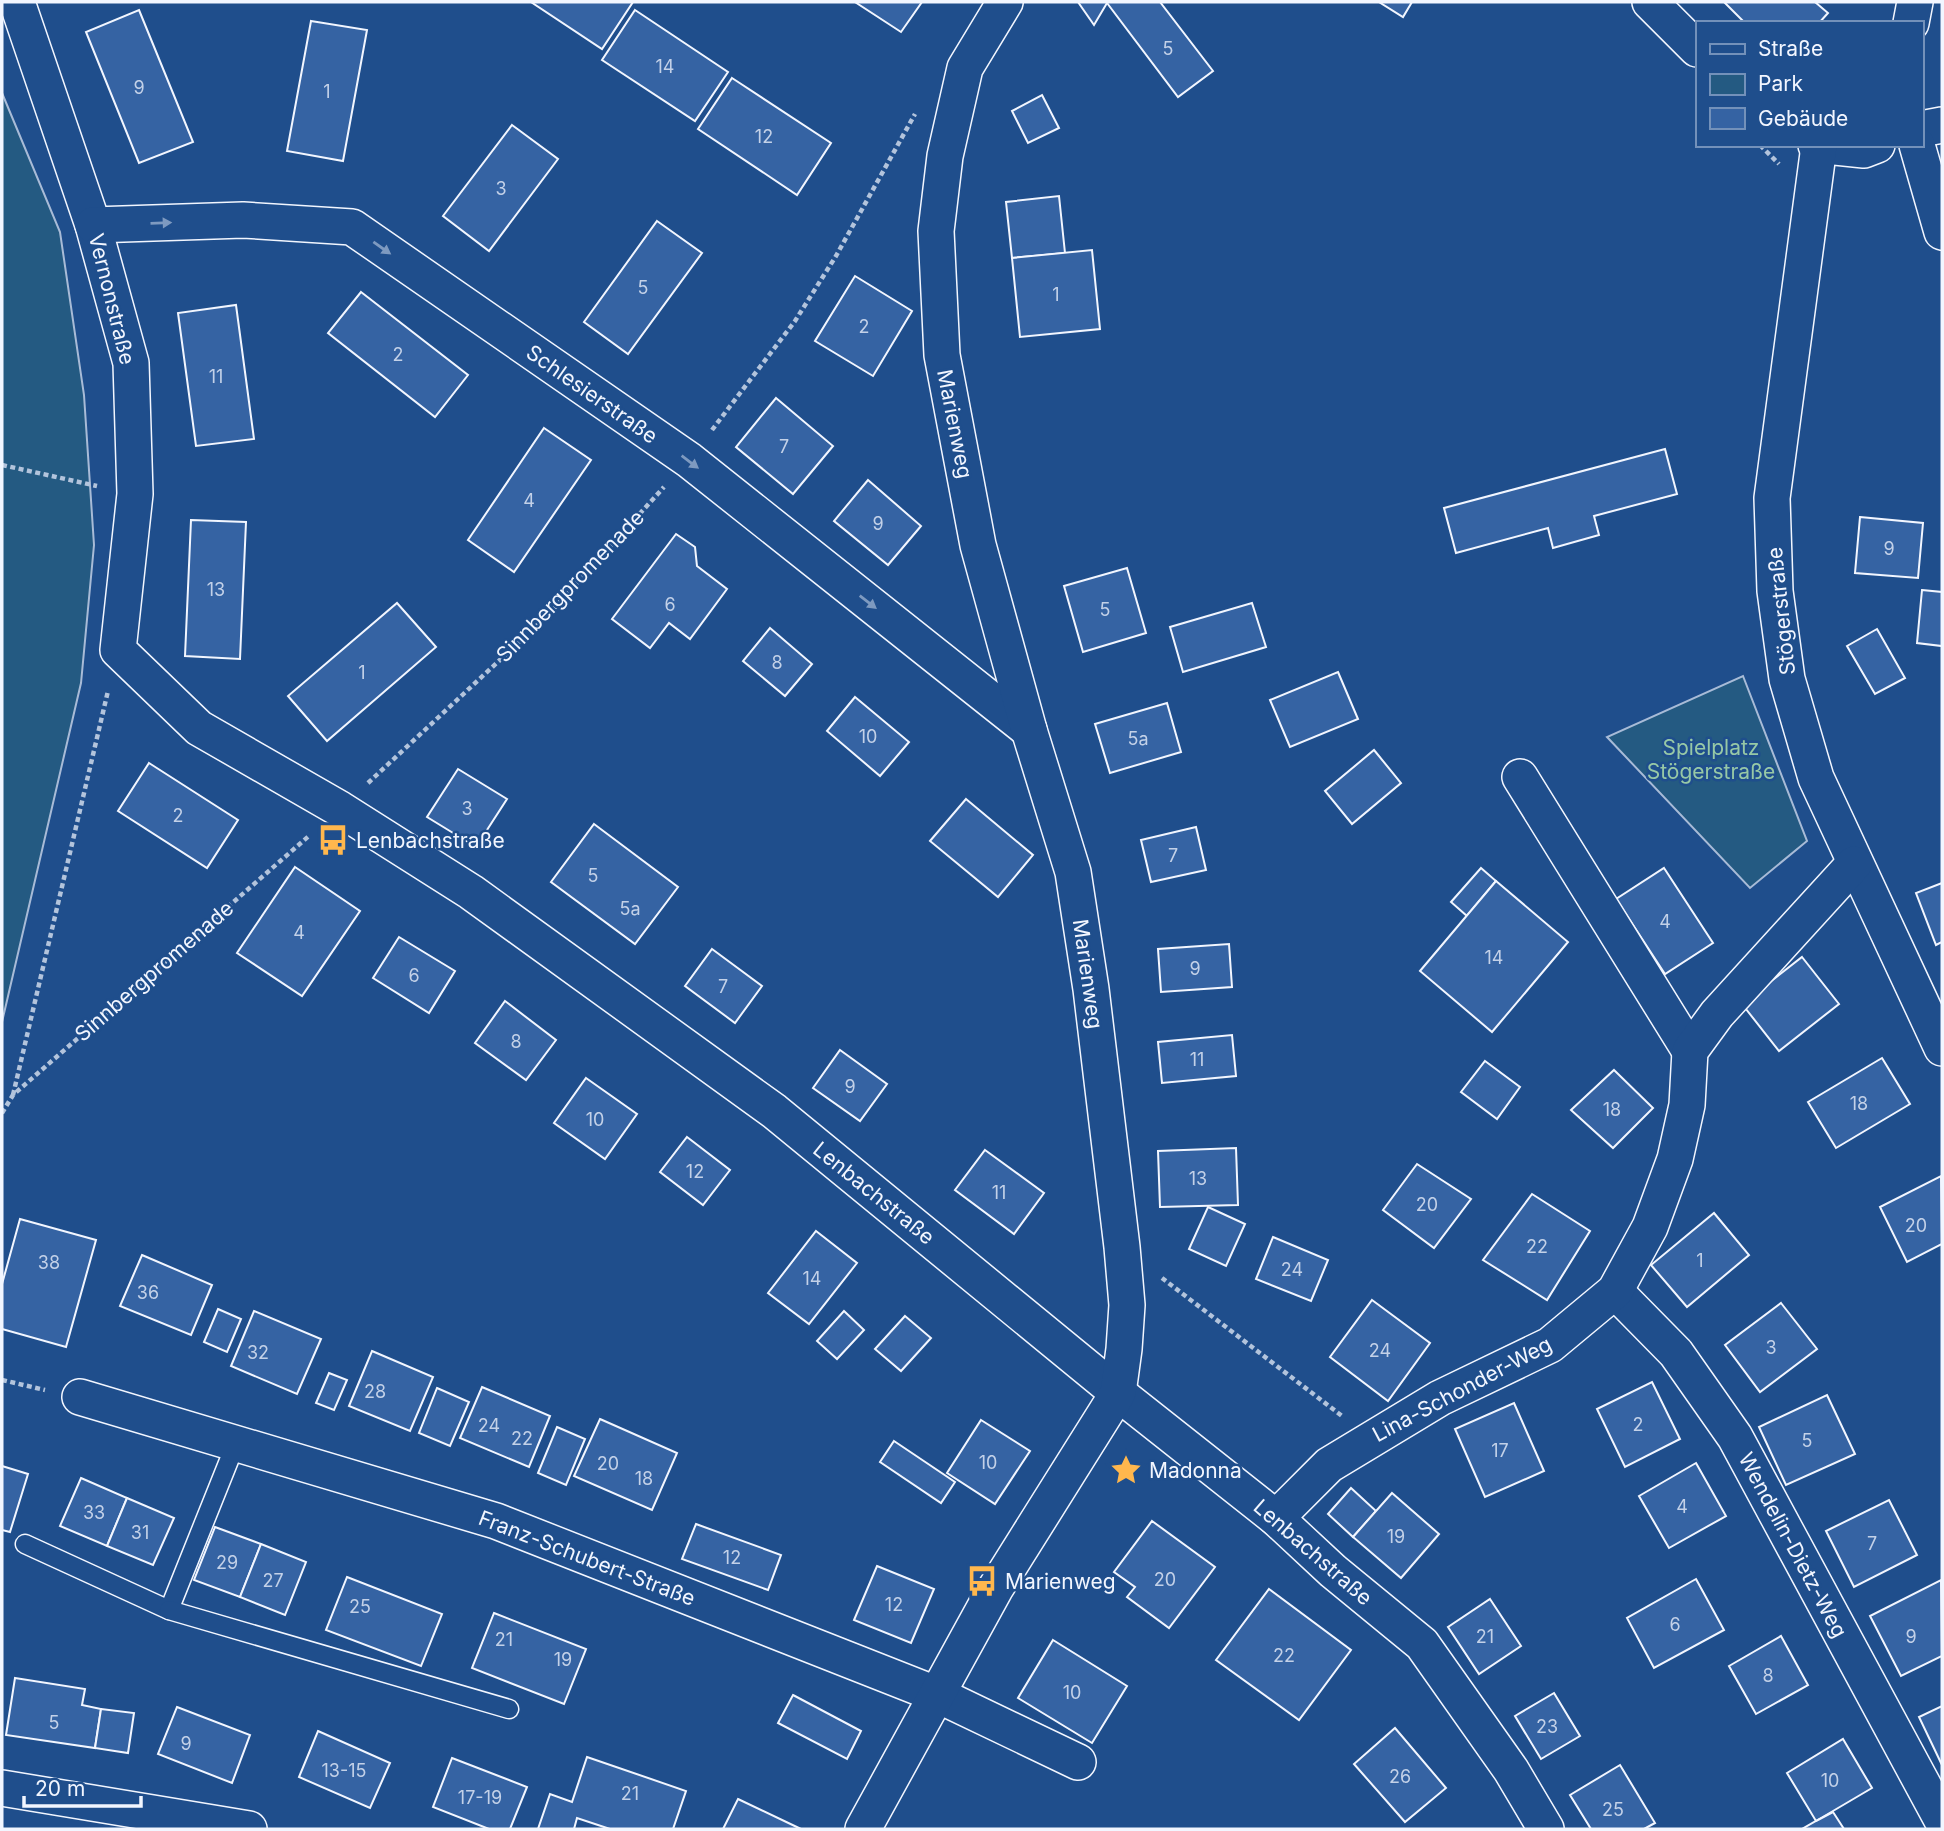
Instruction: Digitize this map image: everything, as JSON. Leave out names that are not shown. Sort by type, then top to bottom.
[{"type":"street","name":"Marienweg","points":[[863,1829],[995,1589],[1118,1393],[1126,1305],[1122,1247],[1091,989],[1073,872],[1029,730],[978,545],[942,355],[936,231],[945,156],[965,68],[1006,2]]},
{"type":"street","points":[[1650,2],[1696,47]]},
{"type":"street","points":[[1911,21],[1915,2]]},
{"type":"street","name":"Vernonstraße","points":[[22,3],[93,225],[131,363],[135,494],[118,650]]},
{"type":"street","points":[[1923,129],[1942,125]]},
{"type":"street","name":"Stögerstraße","points":[[1818,147],[1772,498],[1775,591],[1787,679],[1816,778],[1942,1048]]},
{"type":"street","name":"Stögerstraße","points":[[1830,147],[1864,150],[1872,147]]},
{"type":"street","points":[[1918,147],[1942,232]]},
{"type":"street","name":"Schlesierstraße","points":[[93,225],[243,220],[352,227],[688,460],[1029,730]]},
{"type":"street","name":"Lenbachstraße","points":[[118,650],[199,727],[340,809],[471,892],[774,1111],[1118,1393],[1276,1518],[1333,1571],[1422,1644],[1511,1770],[1546,1829]]},
{"type":"street","points":[[1520,777],[1690,1051],[1717,1014],[1854,864]]},
{"type":"street","name":"Lina-Schonder-Weg","points":[[1276,1518],[1329,1465],[1370,1437],[1440,1398],[1550,1345],[1615,1291],[1650,1227],[1675,1159],[1687,1105],[1690,1051]]},
{"type":"street","name":"Wendelin-Dietz-Weg","points":[[1615,1291],[1676,1353],[1735,1437],[1942,1820]]},
{"type":"street","name":"Franz-Schubert-Straße","points":[[80,1397],[496,1521],[939,1695],[1078,1762]]},
{"type":"street","points":[[2,1788],[249,1829]]},
{"type":"lane","points":[[169,1610],[236,1443]]},
{"type":"lane","points":[[25,1544],[169,1610],[509,1709]]},
{"type":"path","name":"Sinnbergpromenade","points":[[2,1112],[3,1105],[13,1095],[340,809],[547,616],[688,460],[794,321],[836,256],[910,121],[919,111]]},
{"type":"path","points":[[2,465],[135,494]]},
{"type":"path","points":[[13,1095],[118,650]]},
{"type":"path","points":[[1122,1247],[1370,1437]]},
{"type":"green space","points":[[2,93],[60,232],[84,395],[94,545],[81,683],[2,1022]]},
{"type":"green space","name":"Spielplatz Stögerstraße","points":[[1743,676],[1807,841],[1750,888],[1607,737]]},
{"type":"building","points":[[531,2],[633,2],[602,49]]},
{"type":"building","points":[[855,2],[922,2],[901,32]]},
{"type":"building","points":[[1078,2],[1160,2],[1213,71],[1178,97],[1107,3],[1094,25]]},
{"type":"building","points":[[1379,2],[1412,2],[1403,17]]},
{"type":"building","points":[[1724,2],[1815,2],[1828,13],[1821,21],[1743,21]]},
{"type":"building","points":[[139,10],[193,142],[139,163],[86,32]]},
{"type":"building","points":[[635,10],[728,72],[695,121],[602,60]]},
{"type":"building","points":[[311,21],[367,30],[343,161],[287,151]]},
{"type":"building","points":[[732,78],[831,143],[797,195],[698,129]]},
{"type":"building","points":[[1042,95],[1059,128],[1028,143],[1012,111]]},
{"type":"building","points":[[512,125],[558,159],[489,251],[443,216]]},
{"type":"building","points":[[1059,196],[1065,253],[1012,258],[1006,202]]},
{"type":"building","points":[[657,221],[702,253],[628,354],[584,322]]},
{"type":"building","points":[[1092,250],[1100,329],[1020,337],[1012,258]]},
{"type":"building","points":[[855,276],[912,311],[873,376],[815,341]]},
{"type":"building","points":[[361,292],[468,375],[435,417],[328,333]]},
{"type":"building","points":[[236,305],[254,439],[196,446],[178,313]]},
{"type":"building","points":[[776,398],[833,446],[793,494],[736,447]]},
{"type":"building","points":[[544,428],[591,460],[514,572],[468,540]]},
{"type":"building","points":[[1665,449],[1677,494],[1594,516],[1599,535],[1553,548],[1548,528],[1456,553],[1444,508]]},
{"type":"building","points":[[868,480],[921,526],[888,565],[834,521]]},
{"type":"building","points":[[1860,517],[1923,523],[1918,578],[1855,573]]},
{"type":"building","points":[[191,520],[246,522],[240,659],[185,656]]},
{"type":"building","points":[[676,534],[695,547],[697,566],[727,589],[690,639],[669,623],[650,648],[612,619]]},
{"type":"building","points":[[1127,568],[1146,633],[1083,652],[1064,586]]},
{"type":"building","points":[[1922,590],[1942,592],[1942,646],[1917,643]]},
{"type":"building","points":[[397,603],[436,647],[327,741],[288,696]]},
{"type":"building","points":[[1252,603],[1266,647],[1183,672],[1170,627]]},
{"type":"building","points":[[770,628],[812,664],[785,696],[743,661]]},
{"type":"building","points":[[1877,629],[1905,678],[1875,694],[1847,646]]},
{"type":"building","points":[[1338,672],[1358,719],[1290,747],[1270,700]]},
{"type":"building","points":[[855,697],[909,742],[880,776],[827,731]]},
{"type":"building","points":[[1167,703],[1181,752],[1110,773],[1095,724]]},
{"type":"building","points":[[1374,750],[1401,783],[1352,824],[1325,791]]},
{"type":"building","points":[[149,763],[238,820],[207,868],[118,811]]},
{"type":"building","points":[[458,769],[507,799],[476,847],[427,817]]},
{"type":"building","points":[[966,799],[1033,855],[998,897],[930,841]]},
{"type":"building","points":[[594,824],[678,887],[635,944],[551,882]]},
{"type":"building","points":[[1196,827],[1206,870],[1151,882],[1141,840]]},
{"type":"building","points":[[295,867],[360,911],[302,996],[237,953]]},
{"type":"building","points":[[1481,868],[1496,881],[1467,916],[1451,902]]},
{"type":"building","points":[[1664,868],[1713,943],[1665,974],[1616,899]]},
{"type":"building","points":[[1496,881],[1568,942],[1492,1032],[1420,971]]},
{"type":"building","points":[[1942,883],[1942,942],[1936,945],[1916,893]]},
{"type":"building","points":[[399,937],[455,971],[429,1013],[373,978]]},
{"type":"building","points":[[1229,944],[1232,987],[1161,992],[1158,949]]},
{"type":"building","points":[[712,949],[762,986],[735,1023],[685,986]]},
{"type":"building","points":[[1802,957],[1839,1004],[1779,1051],[1742,1004]]},
{"type":"building","points":[[505,1001],[556,1040],[526,1080],[475,1043]]},
{"type":"building","points":[[1232,1035],[1236,1076],[1162,1083],[1158,1042]]},
{"type":"building","points":[[840,1050],[887,1084],[860,1121],[813,1088]]},
{"type":"building","points":[[1882,1058],[1910,1104],[1836,1148],[1808,1102]]},
{"type":"building","points":[[1485,1061],[1520,1087],[1497,1119],[1461,1092]]},
{"type":"building","points":[[1614,1070],[1653,1108],[1613,1148],[1571,1110]]},
{"type":"building","points":[[586,1078],[637,1114],[605,1159],[554,1123]]},
{"type":"building","points":[[687,1137],[730,1170],[703,1205],[660,1172]]},
{"type":"building","points":[[1236,1148],[1238,1205],[1160,1207],[1158,1151]]},
{"type":"building","points":[[985,1150],[1044,1193],[1014,1234],[955,1190]]},
{"type":"building","points":[[1417,1164],[1471,1199],[1434,1248],[1383,1210]]},
{"type":"building","points":[[1941,1176],[1942,1244],[1907,1262],[1880,1207]]},
{"type":"building","points":[[1532,1194],[1590,1231],[1547,1300],[1483,1260]]},
{"type":"building","points":[[1208,1207],[1245,1224],[1226,1266],[1189,1249]]},
{"type":"building","points":[[1714,1213],[1749,1255],[1687,1307],[1651,1265]]},
{"type":"building","points":[[20,1219],[96,1240],[66,1347],[2,1329],[2,1284]]},
{"type":"building","points":[[816,1231],[857,1263],[809,1324],[768,1293]]},
{"type":"building","points":[[1273,1237],[1328,1260],[1311,1301],[1256,1279]]},
{"type":"building","points":[[142,1255],[212,1285],[191,1335],[120,1306]]},
{"type":"building","points":[[1372,1300],[1430,1343],[1388,1401],[1330,1357]]},
{"type":"building","points":[[1781,1303],[1817,1349],[1760,1392],[1725,1345]]},
{"type":"building","points":[[218,1309],[241,1319],[227,1352],[204,1342]]},
{"type":"building","points":[[254,1311],[321,1339],[297,1394],[231,1366]]},
{"type":"building","points":[[844,1311],[864,1330],[837,1359],[817,1341]]},
{"type":"building","points":[[905,1316],[931,1338],[901,1371],[875,1349]]},
{"type":"building","points":[[372,1351],[433,1377],[410,1431],[349,1406]]},
{"type":"building","points":[[329,1373],[347,1380],[334,1410],[316,1403]]},
{"type":"building","points":[[1652,1382],[1680,1439],[1625,1467],[1597,1409]]},
{"type":"building","points":[[482,1387],[550,1416],[529,1467],[460,1438]]},
{"type":"building","points":[[437,1388],[469,1402],[450,1446],[419,1433]]},
{"type":"building","points":[[1827,1395],[1855,1454],[1786,1485],[1759,1427]]},
{"type":"building","points":[[1514,1403],[1544,1471],[1485,1497],[1455,1429]]},
{"type":"building","points":[[600,1419],[677,1453],[652,1510],[574,1476]]},
{"type":"building","points":[[981,1420],[1030,1451],[995,1504],[947,1473]]},
{"type":"building","points":[[557,1427],[585,1439],[566,1485],[538,1473]]},
{"type":"building","points":[[894,1441],[955,1482],[941,1503],[880,1462]]},
{"type":"building","points":[[1696,1463],[1726,1516],[1669,1548],[1639,1496]]},
{"type":"building","points":[[2,1466],[28,1474],[10,1532],[2,1530]]},
{"type":"building","points":[[81,1478],[127,1498],[107,1546],[60,1526]]},
{"type":"building","points":[[1351,1488],[1376,1511],[1353,1537],[1328,1514]]},
{"type":"building","points":[[1392,1493],[1439,1534],[1401,1578],[1353,1537]]},
{"type":"building","points":[[127,1498],[174,1518],[153,1565],[107,1546]]},
{"type":"building","points":[[1889,1500],[1917,1555],[1854,1587],[1826,1531]]},
{"type":"building","points":[[1152,1521],[1215,1567],[1169,1628],[1127,1597],[1135,1587],[1114,1572]]},
{"type":"building","points":[[696,1524],[781,1555],[768,1590],[682,1559]]},
{"type":"building","points":[[215,1527],[261,1544],[240,1597],[194,1580]]},
{"type":"building","points":[[261,1544],[306,1562],[285,1615],[240,1597]]},
{"type":"building","points":[[877,1566],[934,1589],[911,1643],[854,1620]]},
{"type":"building","points":[[347,1577],[442,1614],[421,1666],[326,1630]]},
{"type":"building","points":[[1696,1579],[1724,1630],[1654,1668],[1627,1618]]},
{"type":"building","points":[[1941,1580],[1942,1656],[1901,1676],[1870,1616]]},
{"type":"building","points":[[1269,1589],[1351,1650],[1299,1720],[1216,1660]]},
{"type":"building","points":[[1490,1599],[1521,1646],[1479,1674],[1448,1627]]},
{"type":"building","points":[[494,1613],[586,1649],[564,1704],[472,1668]]},
{"type":"building","points":[[1781,1636],[1808,1685],[1756,1714],[1729,1666]]},
{"type":"building","points":[[1053,1640],[1127,1686],[1092,1743],[1018,1698]]},
{"type":"building","points":[[15,1678],[85,1689],[82,1705],[101,1709],[95,1748],[6,1735]]},
{"type":"building","points":[[1554,1693],[1580,1736],[1541,1759],[1515,1716]]},
{"type":"building","points":[[793,1695],[861,1731],[847,1759],[778,1723]]},
{"type":"building","points":[[1942,1706],[1942,1765],[1919,1717]]},
{"type":"building","points":[[177,1707],[250,1735],[232,1783],[158,1754]]},
{"type":"building","points":[[101,1709],[134,1713],[128,1753],[95,1748]]},
{"type":"building","points":[[1395,1728],[1446,1788],[1405,1822],[1354,1764]]},
{"type":"building","points":[[318,1731],[390,1763],[370,1808],[299,1777]]},
{"type":"building","points":[[1843,1739],[1872,1788],[1816,1821],[1787,1773]]},
{"type":"building","points":[[587,1757],[686,1791],[673,1829],[610,1829],[577,1818],[574,1829],[538,1829],[550,1794],[572,1802]]},
{"type":"building","points":[[452,1758],[527,1787],[510,1829],[489,1829],[433,1807]]},
{"type":"building","points":[[1620,1765],[1655,1823],[1644,1829],[1591,1829],[1570,1795]]},
{"type":"building","points":[[738,1799],[801,1829],[723,1829]]},
{"type":"building","points":[[1833,1812],[1844,1829],[1802,1829],[1816,1821]]},
{"type":"place","name":"Lenbachstraße","points":[[333,840]]},
{"type":"place","name":"Madonna","points":[[1126,1470]]},
{"type":"place","name":"Marienweg","points":[[982,1581]]}]
